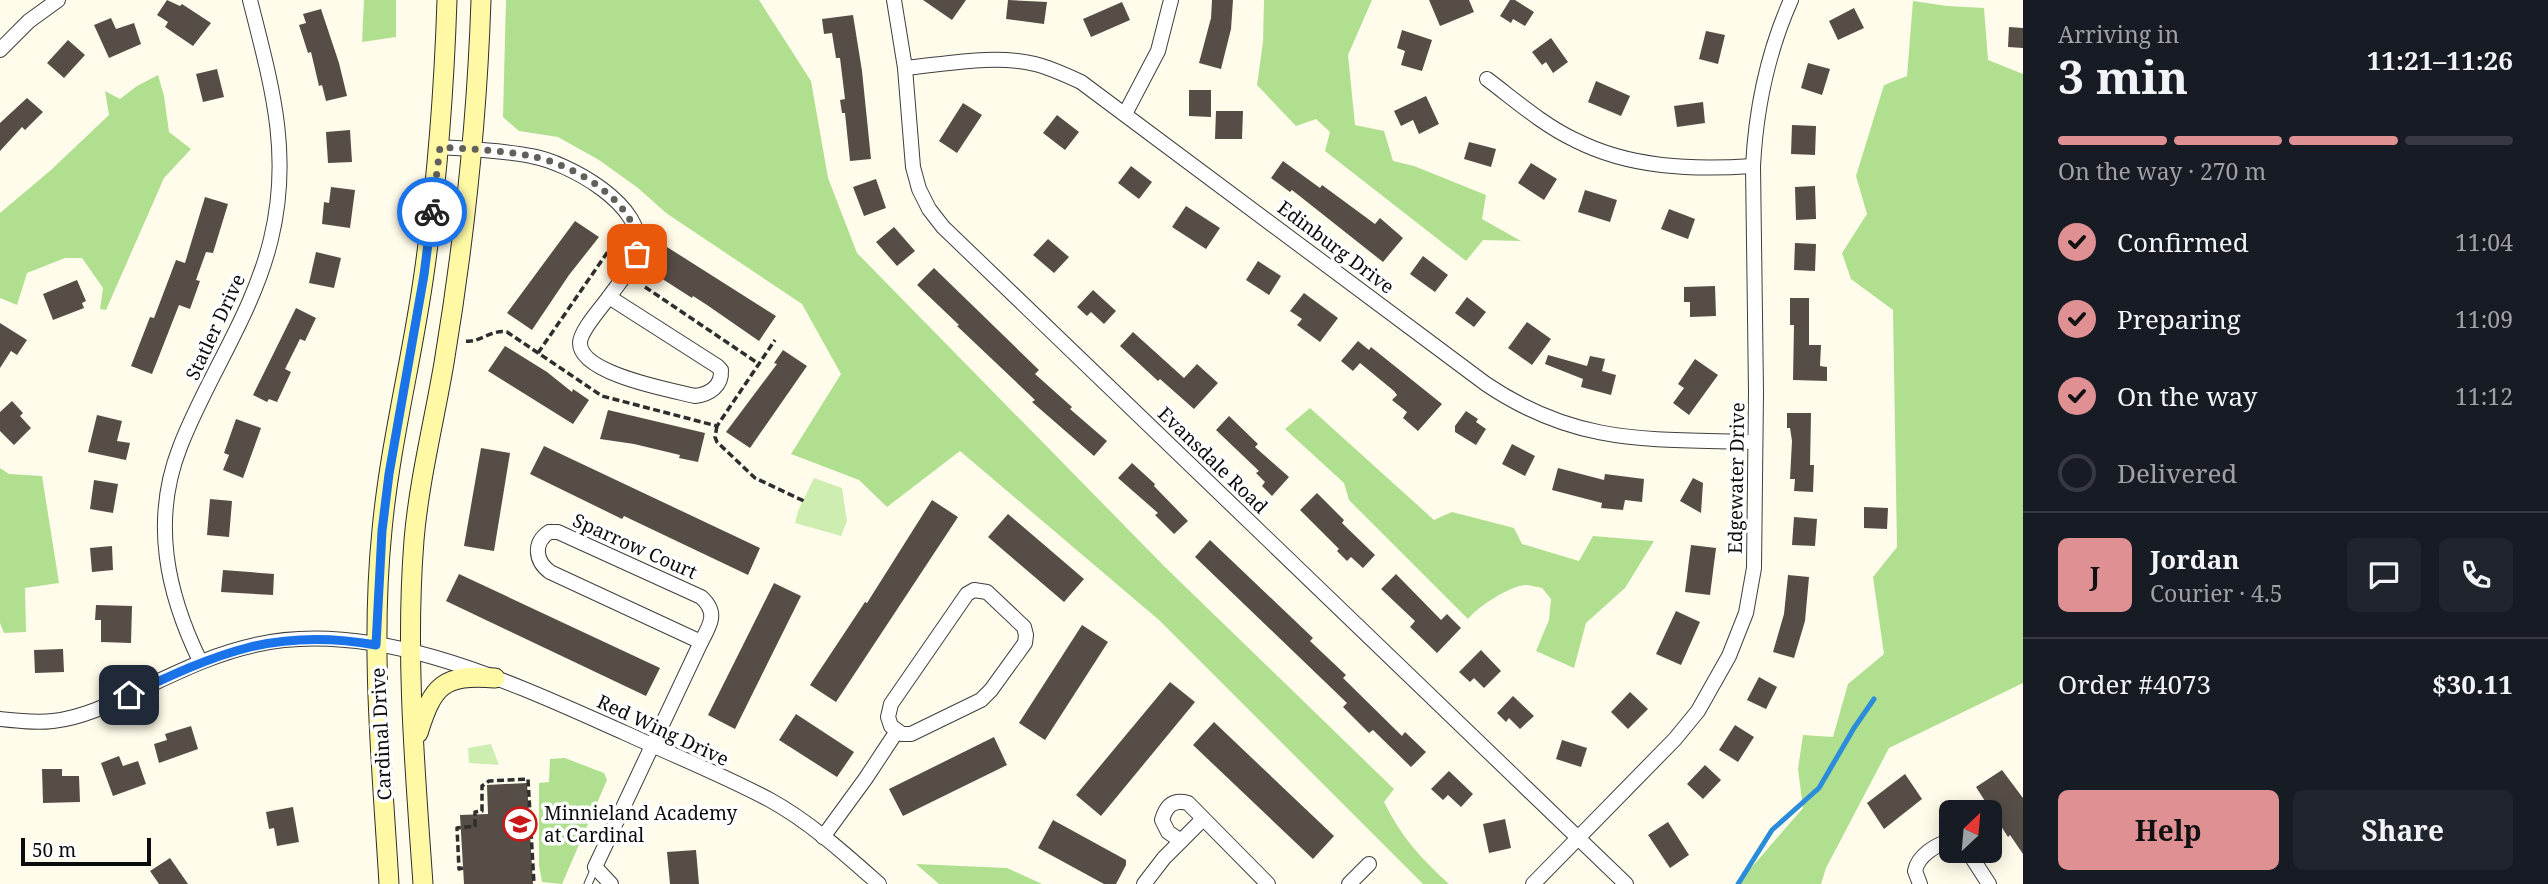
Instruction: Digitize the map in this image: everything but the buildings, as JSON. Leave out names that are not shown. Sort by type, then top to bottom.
[{"type":"main road","name":"Cardinal Drive","points":[[389,884],[376,645],[382,531],[389,474],[424,275],[440,147],[447,0]]},
{"type":"main road","name":"Cardinal Drive","points":[[423,884],[410,652],[414,539],[461,255],[472,149],[481,0]]},
{"type":"main road","points":[[415,744],[427,705],[438,689],[460,679],[495,678]]},
{"type":"street","points":[[0,50],[29,21],[58,0]]},
{"type":"street","name":"Statler Drive","points":[[200,662],[177,610],[169,579],[165,517],[178,450],[254,289],[271,240],[277,209],[280,135],[275,99],[250,0]]},
{"type":"street","name":"Evansdale Road","points":[[894,0],[905,68],[912,167],[924,199],[943,227],[1626,884]]},
{"type":"street","points":[[1125,114],[1158,51],[1171,0]]},
{"type":"street","name":"Edgewater Drive","points":[[1533,884],[1675,739],[1708,695],[1729,656],[1746,613],[1752,579],[1755,442],[1755,130],[1769,60],[1791,0]]},
{"type":"street","name":"Edinburg Drive","points":[[905,68],[1009,60],[1034,63],[1081,82],[1486,384],[1535,413],[1567,426],[1636,439],[1755,442]]},
{"type":"street","points":[[1487,79],[1557,130],[1606,153],[1675,167],[1714,169],[1753,166]]},
{"type":"street","points":[[440,147],[547,160],[580,175],[622,206],[631,218],[637,234],[637,254],[581,336],[581,350],[584,355],[612,374],[695,396],[715,388],[721,379],[718,366],[608,297]]},
{"type":"street","name":"Sparrow Court","points":[[596,867],[712,620],[712,611],[701,597],[558,532],[550,532],[541,538],[537,545],[538,558],[550,572],[701,642]]},
{"type":"street","points":[[974,590],[987,592],[1024,627],[1025,643],[981,700],[911,734],[897,732],[888,718],[891,704],[967,594],[974,590]]},
{"type":"street","name":"Red Wing Drive","points":[[0,719],[29,723],[55,721],[82,714],[106,706],[200,662],[249,646],[284,640],[337,638],[376,645],[410,652],[495,678],[653,746],[770,801],[823,837],[879,884]]},
{"type":"street","points":[[823,837],[897,732]]},
{"type":"street","points":[[1181,841],[1163,827],[1162,820],[1164,812],[1172,803],[1180,800],[1188,803],[1268,884]]},
{"type":"street","points":[[1144,884],[1203,819]]},
{"type":"street","points":[[1920,884],[1915,872],[1919,860],[1939,846]]},
{"type":"street","points":[[1975,863],[1989,884]]},
{"type":"street","points":[[1349,884],[1369,864]]},
{"type":"street","points":[[596,867],[611,884]]},
{"type":"lane","points":[[587,884],[596,867]]},
{"type":"path","points":[[538,354],[609,250]]},
{"type":"path","points":[[645,288],[759,364]]},
{"type":"path","points":[[472,342],[496,331],[507,332]]},
{"type":"path","points":[[717,426],[717,442],[755,478],[804,501]]},
{"type":"path","points":[[463,868],[459,869],[457,828],[475,827],[475,812],[482,811],[482,786],[489,781],[528,779],[534,884]]},
{"type":"green space","points":[[364,0],[396,0],[396,37],[362,42]]},
{"type":"green space","points":[[506,0],[759,0],[811,81],[828,178],[857,253],[1164,566],[1394,789],[1384,802],[1391,815],[1412,846],[1449,884],[1423,884],[1159,620],[960,451],[887,507],[859,480],[791,454],[841,374],[802,304],[666,213],[638,188],[599,160],[558,137],[519,131],[503,117]]},
{"type":"green space","points":[[1264,0],[1372,0],[1348,55],[1355,125],[1384,131],[1393,161],[1414,166],[1486,195],[1482,219],[1521,241],[1483,240],[1466,261],[1325,151],[1330,132],[1316,119],[1296,126],[1257,85],[1263,42]]},
{"type":"green space","points":[[1913,1],[1984,8],[1988,60],[2023,74],[2023,683],[1889,748],[1826,868],[1821,884],[1737,884],[1803,808],[1798,769],[1803,735],[1833,737],[1848,684],[1884,654],[1873,577],[1897,547],[1893,310],[1851,279],[1842,253],[1867,214],[1856,176],[1884,85],[1907,76]]},
{"type":"green space","points":[[158,75],[169,132],[191,149],[164,178],[106,310],[100,309],[103,288],[82,258],[65,258],[27,273],[17,305],[0,298],[0,213],[51,170],[109,115],[105,91],[120,99]]},
{"type":"green space","points":[[1310,408],[1434,520],[1452,512],[1514,528],[1522,544],[1579,561],[1593,536],[1654,541],[1625,588],[1586,623],[1574,668],[1536,651],[1549,620],[1551,599],[1542,588],[1525,585],[1511,589],[1486,603],[1468,619],[1349,500],[1344,483],[1285,429]]},
{"type":"green space","points":[[0,468],[9,474],[42,476],[59,583],[25,588],[26,632],[4,633],[0,623]]},
{"type":"green space","points":[[814,478],[842,488],[847,521],[841,536],[795,523]]},
{"type":"green space","points":[[491,744],[499,765],[469,763],[468,748]]},
{"type":"green space","points":[[565,758],[604,773],[607,780],[562,884],[542,882],[539,865],[539,783],[549,782],[550,759]]},
{"type":"green space","points":[[916,864],[1007,868],[1042,884],[939,884]]},
{"type":"waterway","points":[[1738,884],[1772,830],[1819,788],[1874,699]]},
{"type":"way so far","points":[[432,212],[440,147],[531,156],[580,175],[622,206],[631,218],[637,234],[637,254]]},
{"type":"place","name":"Minnieland Academy at Cardinal","points":[[520,824]]},
{"type":"route","points":[[129,695],[200,662],[258,644],[337,638],[376,645],[382,531],[389,474],[424,275],[432,212]]}]
